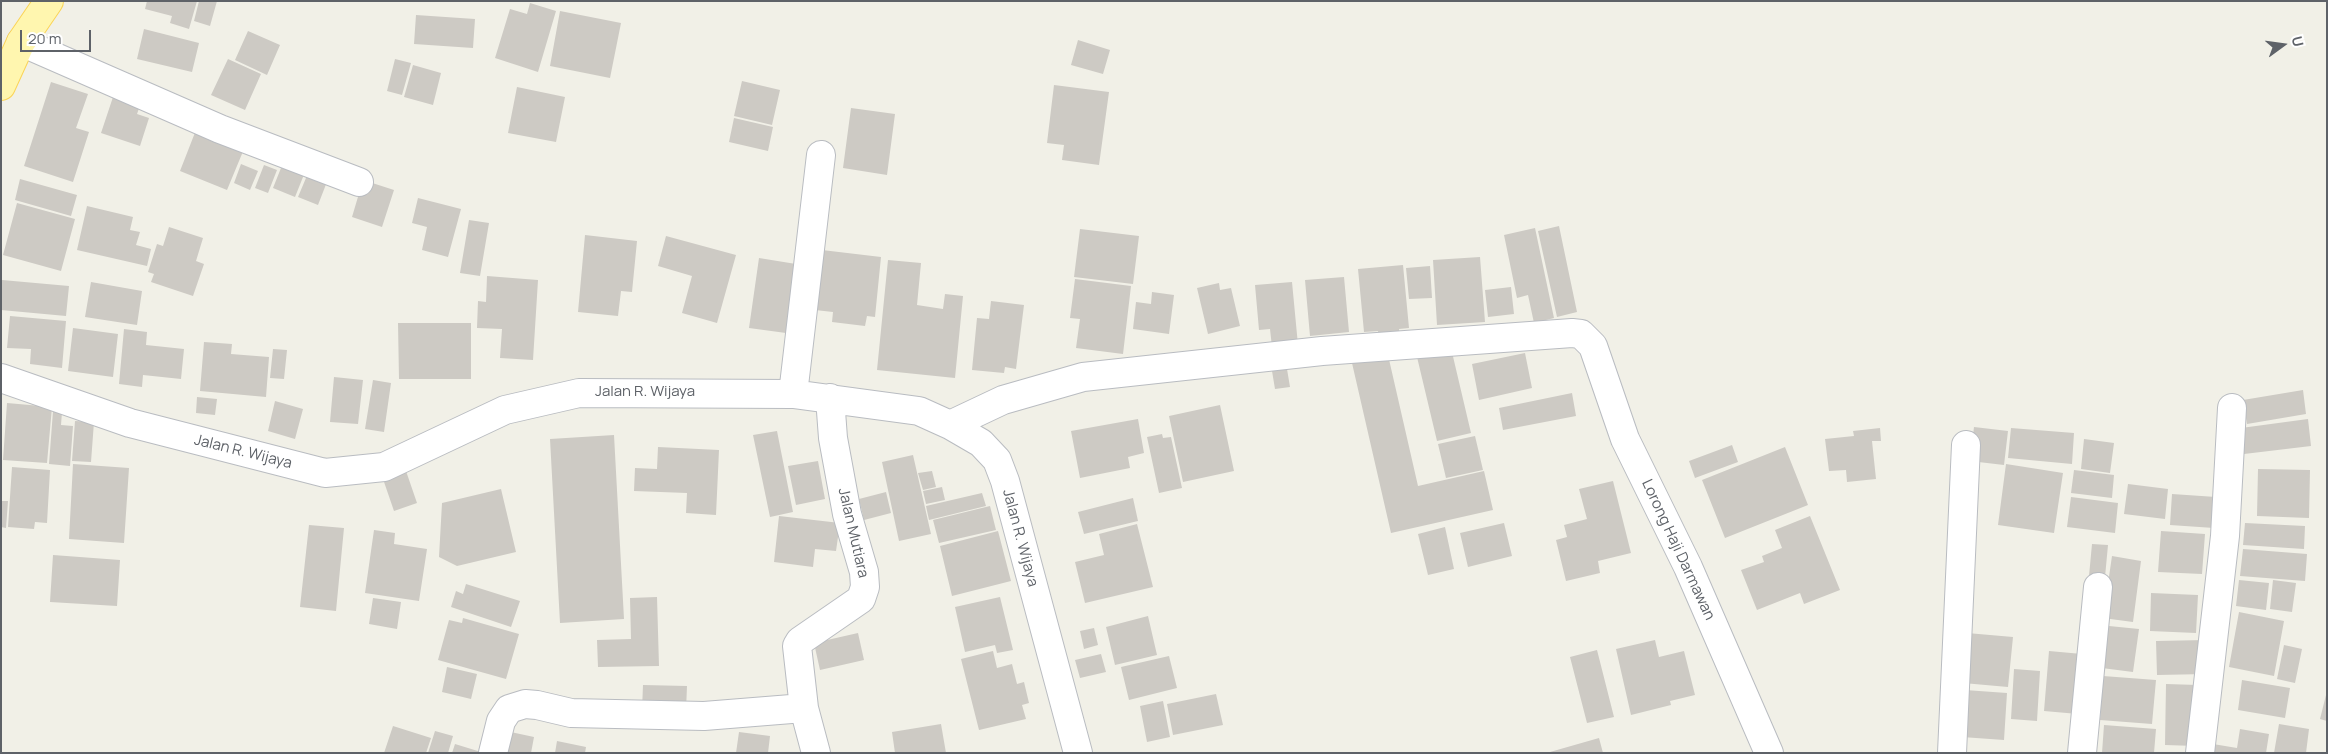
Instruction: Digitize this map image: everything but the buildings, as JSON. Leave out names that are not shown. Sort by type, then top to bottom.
[{"type":"main road","points":[[1,86],[21,42],[49,1]]},
{"type":"street","points":[[21,42],[220,129],[359,182]]},
{"type":"street","points":[[793,394],[821,155]]},
{"type":"street","name":"Lorong Haji Darmawan","points":[[950,425],[1003,400],[1083,377],[1322,351],[1572,333],[1581,334],[1593,346],[1625,439],[1688,567],[1769,753]]},
{"type":"street","name":"Jalan R. Wijaya","points":[[1,378],[130,423],[325,473],[384,467],[505,410],[579,393],[793,394],[919,411],[950,425],[981,443],[997,460],[1005,481],[1078,753]]},
{"type":"street","name":"Jalan Mutiara","points":[[816,753],[804,708],[797,646],[800,641],[861,599],[865,587],[864,572],[847,514],[835,447],[830,398]]},
{"type":"street","points":[[2200,753],[2225,536],[2232,408]]},
{"type":"street","points":[[1952,753],[1966,445]]},
{"type":"street","points":[[2082,753],[2098,587]]},
{"type":"street","points":[[493,753],[501,720],[509,709],[525,704],[571,713],[704,716],[804,708]]}]
